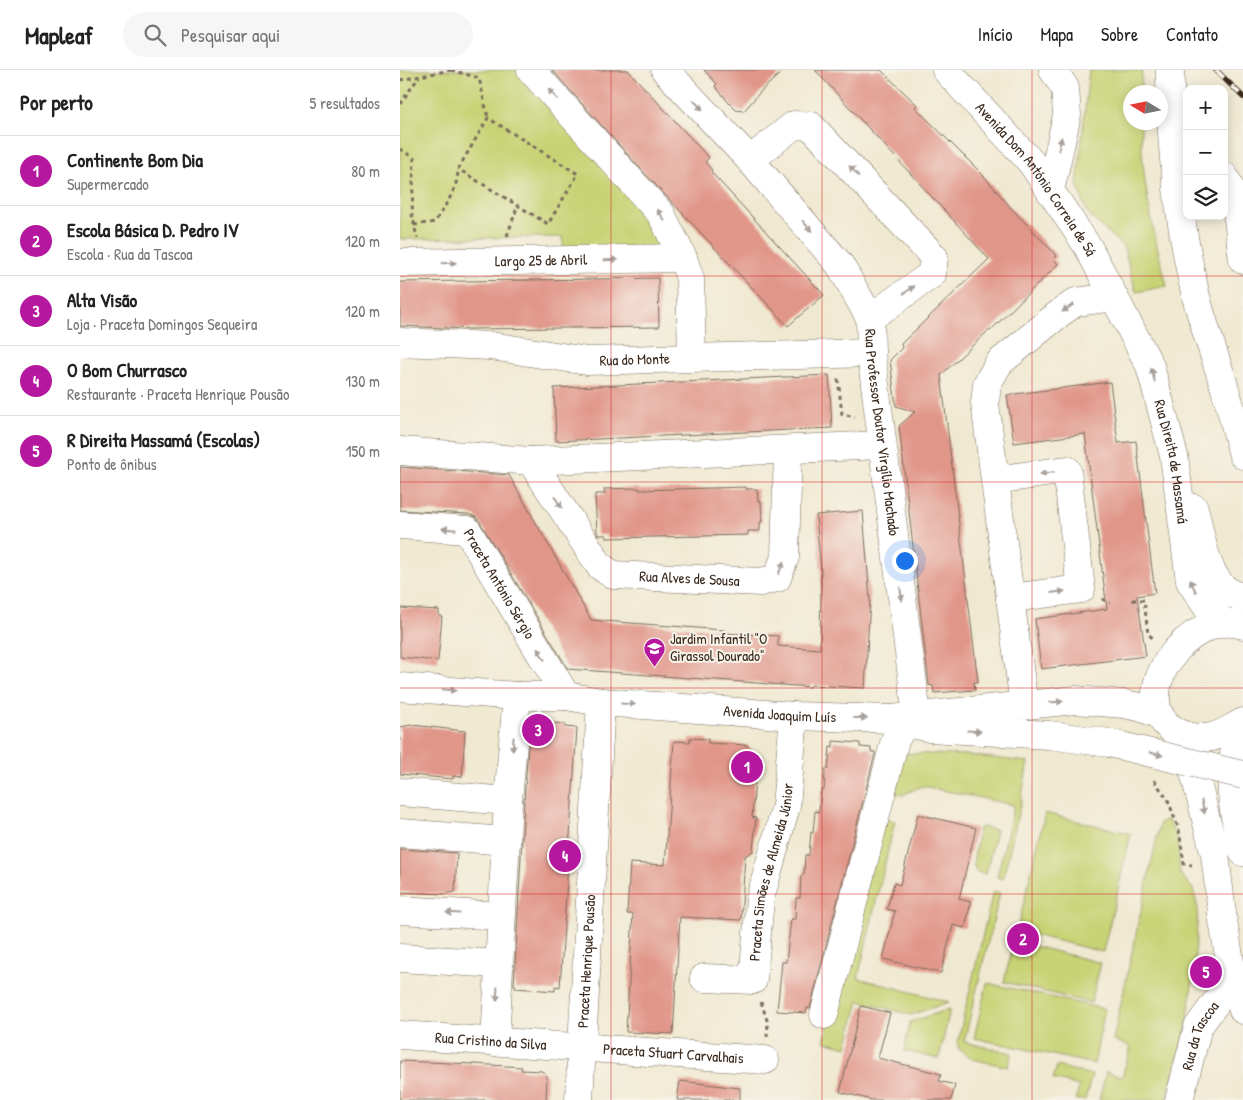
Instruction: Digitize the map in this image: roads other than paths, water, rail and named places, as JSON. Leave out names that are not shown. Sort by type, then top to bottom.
[{"type":"street","points":[[532,70],[661,214],[683,258],[690,279],[692,357]]},
{"type":"street","name":"Rua Professor Doutor Virgílio Machado","points":[[665,70],[750,160],[840,265],[870,318],[871,353],[882,445],[905,719]]},
{"type":"street","name":"Avenida Dom António Correia de Sá","points":[[946,70],[1031,162],[1088,247],[1114,298]]},
{"type":"street","points":[[1050,191],[1067,116],[1065,88],[1053,70]]},
{"type":"street","points":[[1170,70],[1170,102],[1180,174],[1182,227],[1194,290],[1225,389],[1243,455]]},
{"type":"street","points":[[1170,102],[1183,123]]},
{"type":"street","points":[[750,160],[794,125],[811,126],[934,257],[932,274],[870,318]]},
{"type":"street","points":[[1227,175],[1234,191],[1242,251]]},
{"type":"street","name":"Largo 25 de Abril","points":[[400,263],[683,258]]},
{"type":"street","points":[[1024,706],[985,403],[987,384],[1000,364],[1060,313],[1076,302],[1114,298]]},
{"type":"street","name":"Rua Direita de Massamá","points":[[1114,298],[1150,366],[1174,456],[1190,581],[1207,607],[1234,624]]},
{"type":"street","name":"Rua do Monte","points":[[400,342],[491,346],[587,361],[871,353]]},
{"type":"street","points":[[1225,389],[1243,416]]},
{"type":"street","points":[[400,452],[532,461],[882,445]]},
{"type":"street","name":"Rua Alves de Sousa","points":[[532,461],[600,566],[613,576],[761,582],[777,578],[786,557],[788,450]]},
{"type":"street","points":[[1174,456],[1192,498],[1206,559],[1217,580],[1233,595],[1243,597]]},
{"type":"street","points":[[995,480],[1067,470],[1081,589],[1010,598]]},
{"type":"street","name":"Praceta António Sérgio","points":[[400,525],[467,530],[566,696]]},
{"type":"street","points":[[1234,624],[1198,631],[1184,642],[1161,672],[1156,692],[1166,722],[1187,754],[1196,779],[1216,865],[1233,979],[1243,1010]]},
{"type":"street","name":"Avenida Joaquim Luís","points":[[400,686],[518,696],[566,696],[601,702],[794,716],[905,719],[1075,700],[1139,707],[1186,736],[1209,737],[1214,737],[1243,722]]},
{"type":"street","points":[[495,1042],[508,801],[518,696]]},
{"type":"street","name":"Praceta Henrique Pousão","points":[[579,1100],[601,702]]},
{"type":"street","name":"Praceta Simões de Almeida Júnior","points":[[704,978],[753,980],[760,899],[786,806],[794,716]]},
{"type":"street","points":[[824,1015],[895,740],[905,719],[930,728],[1049,735],[1109,743],[1243,775]]},
{"type":"street","points":[[1243,722],[1234,750],[1231,784],[1236,826],[1243,852]]},
{"type":"street","points":[[400,792],[508,801]]},
{"type":"street","points":[[400,833],[506,842]]},
{"type":"street","points":[[400,910],[502,916]]},
{"type":"street","points":[[400,958],[499,964]]},
{"type":"street","name":"Rua da Tascoa","points":[[1179,1100],[1198,1027],[1233,979]]},
{"type":"street","name":"Rua Cristino da Silva","points":[[400,1035],[582,1047]]},
{"type":"street","name":"Praceta Stuart Carvalhais","points":[[582,1047],[765,1060]]},
{"type":"railway","points":[[1216,70],[1243,97]]},
{"type":"place","name":"Jardim Infantil \"O Girassol Dourado\"","points":[[654,667]]},
{"type":"place","name":"Alta Visão","points":[[538,730]]},
{"type":"place","name":"Continente Bom Dia","points":[[747,767]]},
{"type":"place","name":"O Bom Churrasco","points":[[565,856]]},
{"type":"place","name":"Escola Básica D. Pedro IV","points":[[1023,939]]},
{"type":"place","name":"R Direita Massamá (Escolas)","points":[[1206,972]]}]
